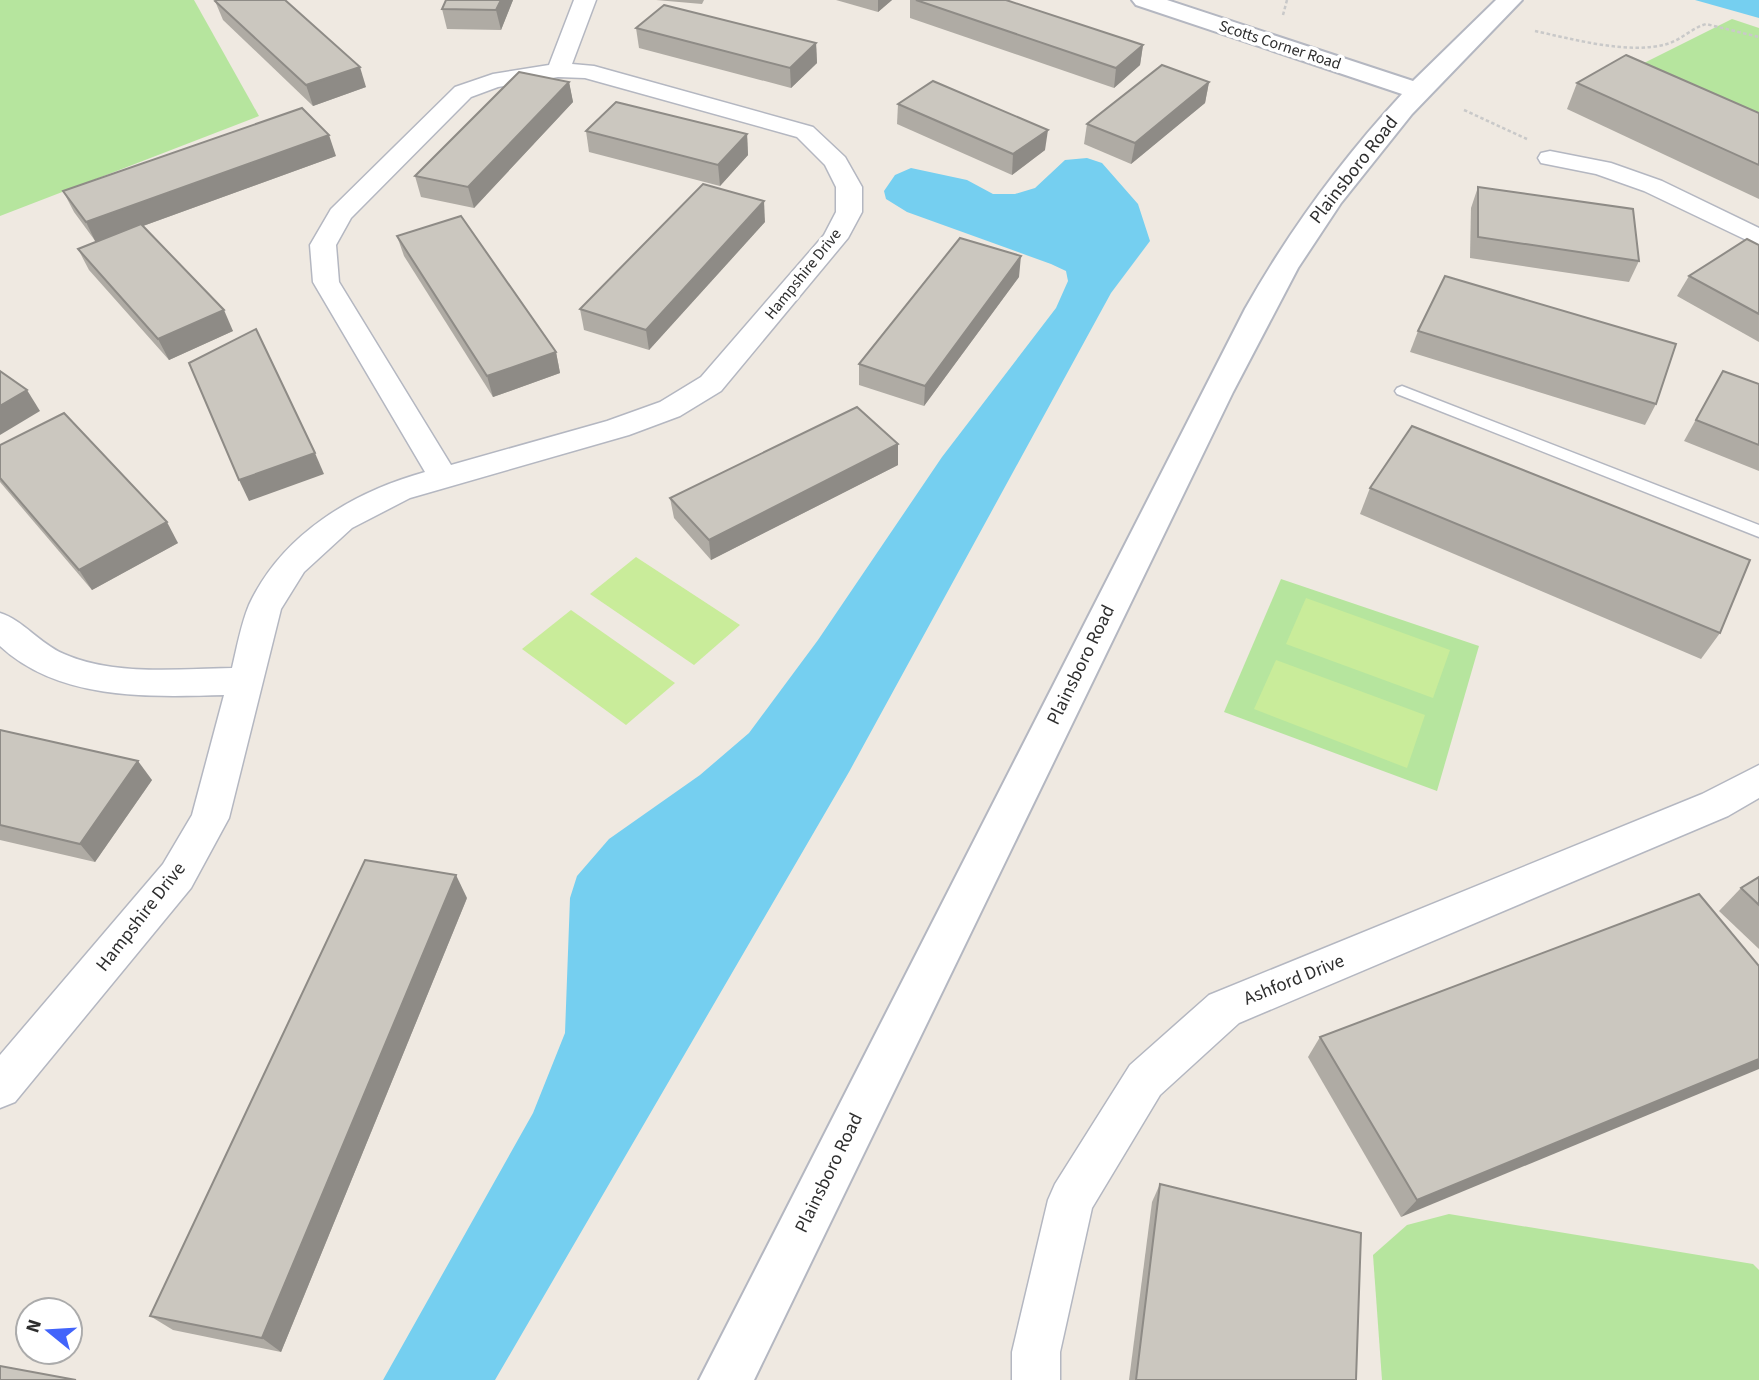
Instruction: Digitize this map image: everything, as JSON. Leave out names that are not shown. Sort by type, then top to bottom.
[{"type":"street","points":[[558,70],[585,0]]},
{"type":"street","name":"Scotts Corner Road","points":[[1144,0],[1417,90]]},
{"type":"street","name":"Plainsboro Road","points":[[726,1380],[1210,404],[1264,303],[1308,230],[1364,155],[1417,90],[1510,0]]},
{"type":"street","name":"Hampshire Drive","points":[[0,1087],[177,876],[210,818],[265,607],[293,564],[341,520],[399,490],[618,428],[670,409],[711,384],[835,239],[849,212],[849,187],[836,162],[805,132],[586,71],[558,70],[493,80],[463,92],[340,214],[323,245],[326,282],[443,477]]},
{"type":"street","points":[[1550,158],[1602,168],[1653,186],[1759,238]]},
{"type":"street","points":[[0,626],[13,641],[63,668],[132,682],[245,681]]},
{"type":"street","name":"Ashford Drive","points":[[1035,1380],[1036,1352],[1071,1200],[1145,1080],[1224,1009],[1716,805],[1759,780]]},
{"type":"lane","points":[[1402,391],[1759,531]]},
{"type":"path","points":[[1282,20],[1286,0]]},
{"type":"path","points":[[1535,31],[1584,42],[1665,45],[1697,25],[1706,24],[1759,37]]},
{"type":"path","points":[[1464,110],[1522,135],[1550,158]]},
{"type":"green space","points":[[0,0],[194,0],[259,116],[0,216]]},
{"type":"green space","points":[[1732,19],[1759,28],[1759,127],[1636,67]]},
{"type":"green space","points":[[636,557],[740,625],[694,665],[590,594]]},
{"type":"green space","points":[[1281,579],[1479,646],[1437,791],[1224,712]]},
{"type":"green space","points":[[1306,598],[1450,650],[1433,698],[1286,644]]},
{"type":"green space","points":[[571,610],[675,683],[626,725],[522,649]]},
{"type":"green space","points":[[1276,660],[1425,715],[1407,768],[1254,709]]},
{"type":"green space","points":[[1449,1214],[1753,1264],[1759,1270],[1759,1380],[1382,1380],[1373,1255],[1407,1225]]},
{"type":"water","points":[[1695,0],[1759,0],[1759,18]]},
{"type":"water","points":[[1087,158],[1102,163],[1138,204],[1150,241],[1111,293],[849,772],[495,1380],[383,1380],[533,1113],[565,1033],[570,898],[577,876],[609,839],[700,775],[749,733],[818,640],[942,457],[1056,308],[1068,281],[1066,271],[1051,264],[907,212],[886,199],[884,191],[895,175],[911,168],[967,180],[993,194],[1015,194],[1035,188],[1065,160]]},
{"type":"building","points":[[285,0],[360,67],[306,85],[215,1]]},
{"type":"building","points":[[446,0],[501,0],[496,10],[442,9]]},
{"type":"building","points":[[916,0],[1006,0],[1143,45],[1116,68]]},
{"type":"building","points":[[664,5],[816,43],[790,68],[636,28]]},
{"type":"building","points":[[1626,55],[1759,113],[1759,165],[1577,83]]},
{"type":"building","points":[[1162,65],[1209,82],[1135,143],[1087,124]]},
{"type":"building","points":[[519,72],[569,82],[468,187],[415,176]]},
{"type":"building","points":[[933,81],[1048,130],[1013,154],[898,104]]},
{"type":"building","points":[[616,102],[747,134],[718,165],[586,131]]},
{"type":"building","points":[[302,108],[329,135],[86,222],[63,191]]},
{"type":"building","points":[[703,184],[764,201],[646,330],[580,309]]},
{"type":"building","points":[[1478,187],[1633,209],[1639,261],[1478,237]]},
{"type":"building","points":[[461,216],[556,352],[487,376],[397,236]]},
{"type":"building","points":[[141,224],[224,310],[158,339],[78,249]]},
{"type":"building","points":[[960,238],[1021,256],[925,386],[859,364]]},
{"type":"building","points":[[1747,239],[1759,245],[1759,314],[1689,276]]},
{"type":"building","points":[[1445,276],[1676,344],[1656,404],[1418,331]]},
{"type":"building","points":[[256,329],[315,453],[239,480],[189,363]]},
{"type":"building","points":[[0,371],[27,390],[0,406]]},
{"type":"building","points":[[1723,371],[1759,384],[1759,445],[1696,420]]},
{"type":"building","points":[[857,407],[898,444],[709,540],[670,498]]},
{"type":"building","points":[[64,413],[167,522],[79,570],[0,478],[0,445]]},
{"type":"building","points":[[1412,426],[1750,560],[1720,633],[1370,488]]},
{"type":"building","points":[[0,730],[138,761],[80,844],[0,825]]},
{"type":"building","points":[[365,860],[456,875],[262,1338],[150,1316]]},
{"type":"building","points":[[1759,877],[1759,905],[1741,888]]},
{"type":"building","points":[[1699,894],[1759,966],[1759,1059],[1417,1200],[1320,1037]]},
{"type":"building","points":[[1160,1184],[1361,1233],[1356,1380],[1136,1380]]},
{"type":"building","points":[[0,1366],[76,1380],[0,1380]]}]
